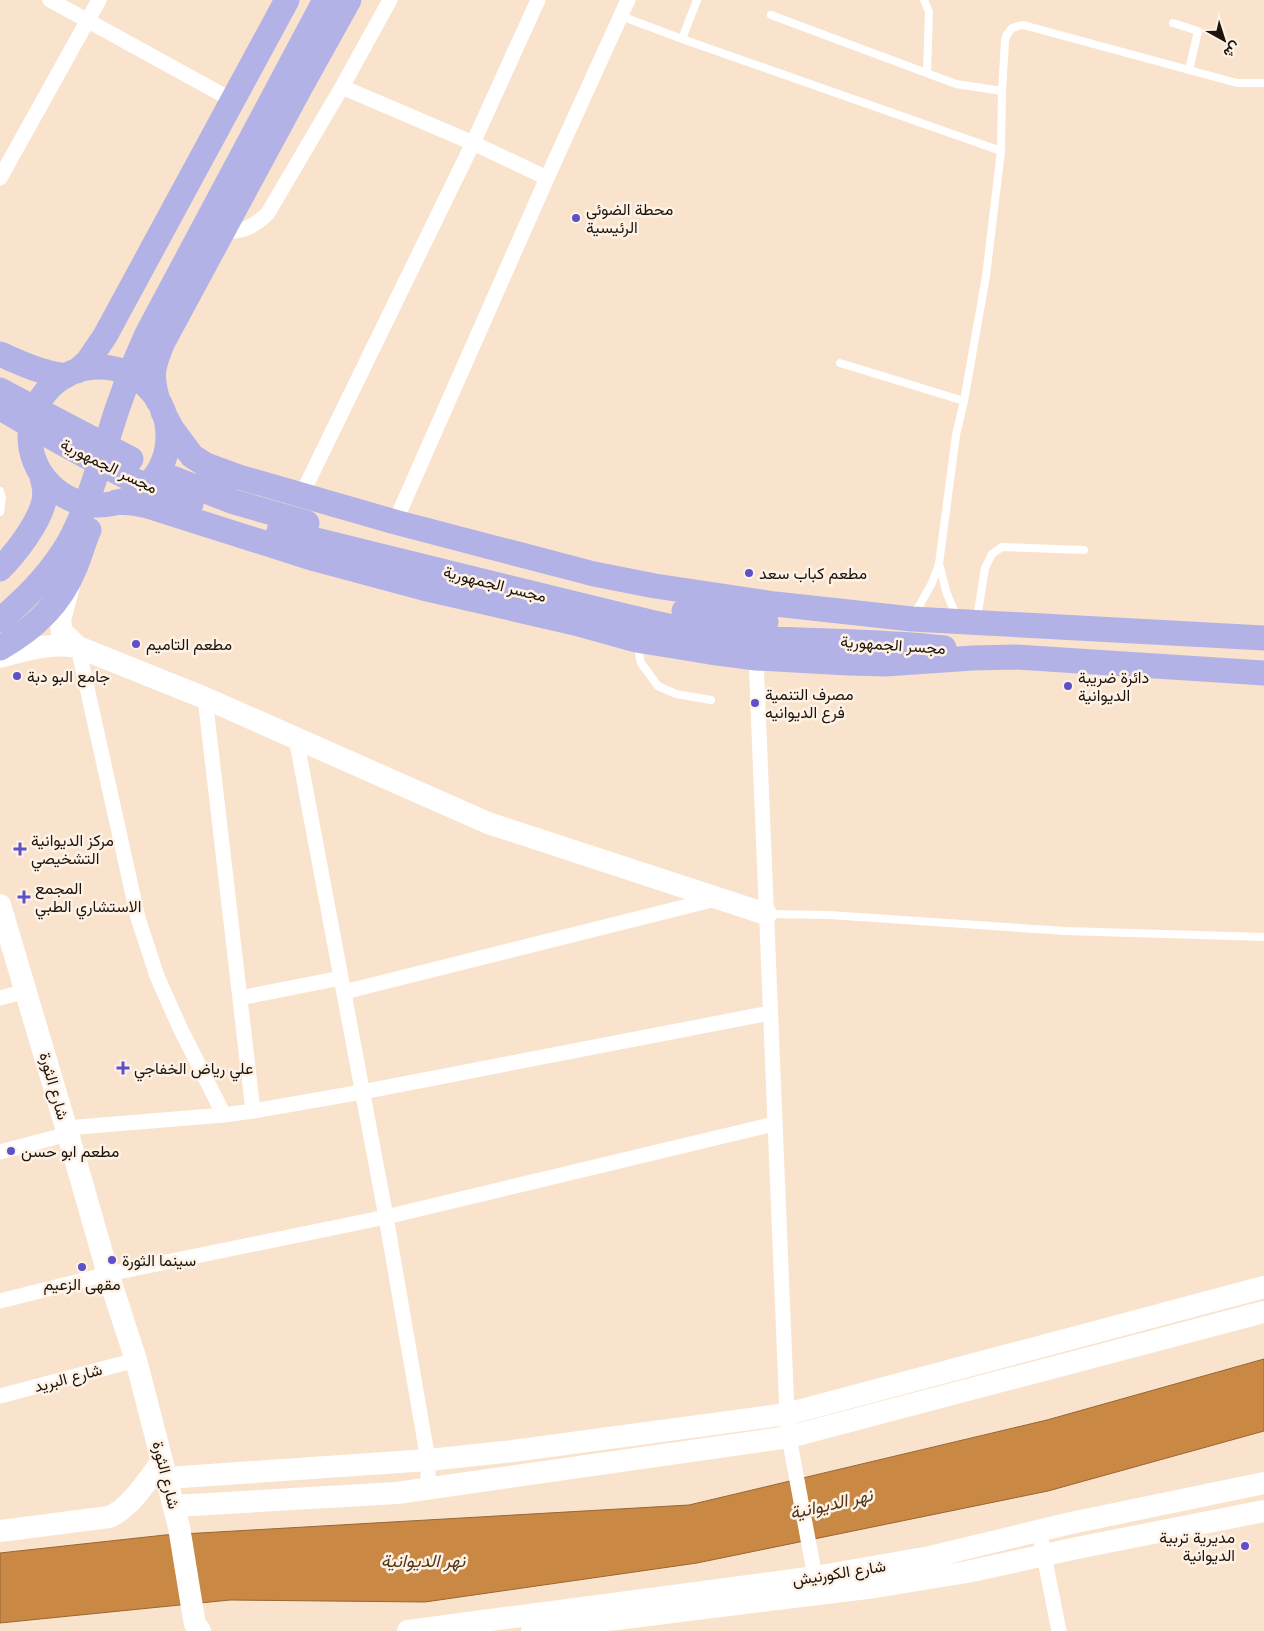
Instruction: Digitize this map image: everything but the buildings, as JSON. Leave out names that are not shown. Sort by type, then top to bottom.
[{"type":"main road","points":[[78,647],[62,632],[60,620],[64,600],[84,540],[93,521],[101,510],[139,492],[152,478],[162,462],[168,437],[167,424],[152,374],[156,357],[349,0]]},
{"type":"main road","points":[[0,569],[26,537],[44,501],[45,487],[30,444],[32,421],[40,400],[52,386],[88,361],[98,348],[232,100],[308,3]]},
{"type":"main road","points":[[0,599],[33,565],[56,532],[72,496],[108,391],[123,355],[308,3]]},
{"type":"main road","points":[[0,620],[44,579],[74,532],[86,505],[125,385],[147,334],[308,3]]},
{"type":"main road","points":[[0,354],[23,365],[42,371],[72,373],[100,367],[123,372],[143,383],[161,406],[172,429],[183,445],[192,456],[206,465],[301,496],[594,574],[655,586],[775,604],[912,619],[1264,638]]},
{"type":"main road","name":"مجسر الجمهورية","points":[[0,390],[151,469],[225,499],[291,519],[596,594],[704,615],[857,635],[896,643],[1016,657]]},
{"type":"main road","name":"مجسر الجمهورية","points":[[0,408],[56,440],[135,481],[191,504],[274,530],[624,616],[692,631],[726,636],[857,635],[974,623]]},
{"type":"main road","points":[[0,426],[30,444]]},
{"type":"main road","points":[[41,474],[57,491],[77,501],[94,504],[132,503],[148,506],[316,559],[423,588],[575,623],[636,640],[756,658],[802,661],[885,664],[1016,657],[1264,673]]},
{"type":"main road","points":[[1,650],[31,627],[55,603],[75,570]]},
{"type":"main road","points":[[1,650],[64,644],[78,647],[205,698],[488,823],[766,914]]},
{"type":"main road","name":"شارع الثورة","points":[[2,916],[26,991],[108,1274],[136,1360],[176,1517],[196,1626]]},
{"type":"main road","points":[[0,1531],[110,1517],[118,1514],[165,1470],[428,1460],[523,1450],[787,1414],[1264,1287]]},
{"type":"main road","points":[[176,1517],[428,1489],[789,1437],[1264,1312]]},
{"type":"main road","name":"شارع الكورنيش","points":[[635,1616],[815,1573],[930,1557],[1039,1530],[1264,1483]]},
{"type":"main road","name":"شارع الكورنيش","points":[[408,1631],[607,1619],[875,1587],[967,1572],[1264,1511]]},
{"type":"main road","points":[[1071,1523],[1064,1529],[1061,1535],[1062,1540],[1065,1545],[1077,1548]]},
{"type":"main road","name":"شارع الكورنيش","points":[[532,1631],[607,1619]]},
{"type":"street","points":[[50,0],[232,100]]},
{"type":"street","points":[[0,178],[100,0]]},
{"type":"street","points":[[223,231],[241,231],[251,227],[268,213],[342,87],[390,0]]},
{"type":"street","points":[[301,496],[473,143],[538,0]]},
{"type":"street","points":[[394,522],[628,0]]},
{"type":"street","points":[[342,87],[473,143],[547,178]]},
{"type":"street","points":[[78,647],[138,918],[157,976],[180,1028],[224,1115]]},
{"type":"street","points":[[756,658],[787,1414],[789,1437],[815,1573]]},
{"type":"street","points":[[205,698],[253,1111]]},
{"type":"street","points":[[296,738],[386,1217],[428,1460],[428,1489]]},
{"type":"street","points":[[240,998],[343,985],[718,898]]},
{"type":"street","points":[[0,998],[26,991]]},
{"type":"street","points":[[0,1152],[67,1131],[253,1111],[362,1092],[770,1013]]},
{"type":"street","points":[[0,1301],[108,1274],[386,1217],[774,1124]]},
{"type":"street","name":"شارع البريد","points":[[0,1396],[136,1360]]},
{"type":"street","points":[[1039,1530],[1059,1631]]},
{"type":"lane","points":[[682,39],[696,0]]},
{"type":"lane","points":[[924,0],[930,12],[927,73]]},
{"type":"lane","points":[[771,15],[956,84],[1002,91]]},
{"type":"lane","points":[[621,16],[1001,151]]},
{"type":"lane","points":[[1174,23],[1198,31],[1189,70]]},
{"type":"lane","points":[[912,619],[929,590],[939,564],[956,435],[964,401],[986,276],[1001,151],[1002,91],[1006,36],[1012,28],[1022,25],[1237,84],[1264,83]]},
{"type":"lane","points":[[840,363],[964,401]]},
{"type":"lane","points":[[0,491],[2,498],[0,512]]},
{"type":"lane","points":[[974,623],[985,568],[992,554],[1002,547],[1084,550]]},
{"type":"lane","points":[[939,564],[947,594],[974,623]]},
{"type":"lane","points":[[636,640],[641,663],[658,686],[676,694],[711,700]]},
{"type":"lane","points":[[766,914],[829,915],[1065,932],[1264,937]]},
{"type":"water","name":"نهر الديوانية","points":[[1264,1359],[1264,1431],[1048,1491],[697,1563],[425,1602],[230,1600],[0,1623],[0,1553],[165,1535],[689,1505],[1047,1420]]},
{"type":"place","name":"محطة الضوئي الرئيسية","points":[[576,218]]},
{"type":"place","name":"مطعم كباب سعد","points":[[749,573]]},
{"type":"place","name":"مطعم التاميم","points":[[136,644]]},
{"type":"place","name":"جامع البو دبة","points":[[17,676]]},
{"type":"place","name":"دائرة ضريبة الديوانية","points":[[1068,686]]},
{"type":"place","name":"مصرف التنمية فرع الديوانيه","points":[[755,703]]},
{"type":"place","name":"مركز الديوانية التشخيصي","points":[[20,849]]},
{"type":"place","name":"المجمع الاستشاري الطبي","points":[[24,897]]},
{"type":"place","name":"علي رياض الخفاجي","points":[[123,1068]]},
{"type":"place","name":"مطعم ابو حسن","points":[[11,1151]]},
{"type":"place","name":"سينما الثورة","points":[[112,1260]]},
{"type":"place","name":"مقهى الزعيم","points":[[82,1267]]},
{"type":"place","name":"مديرية تربية الديوانية","points":[[1245,1546]]}]
